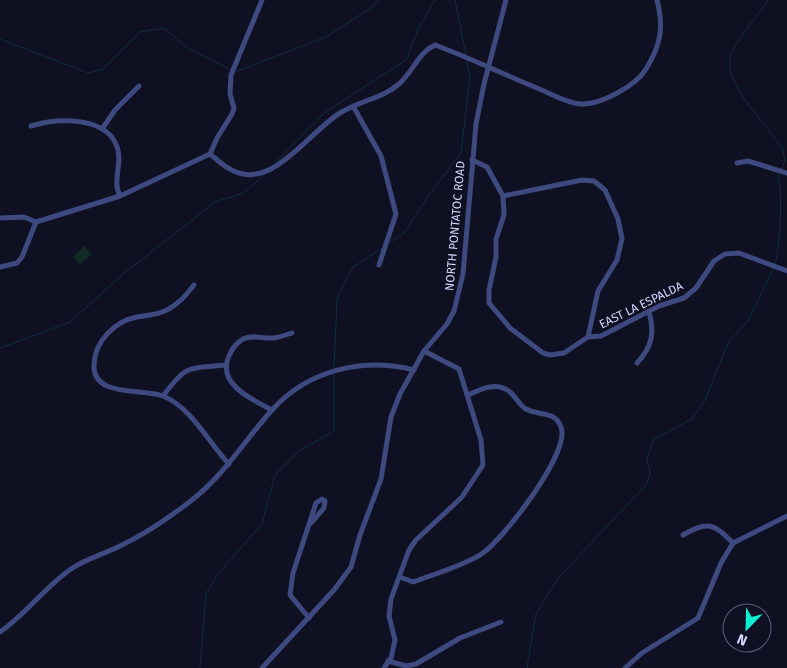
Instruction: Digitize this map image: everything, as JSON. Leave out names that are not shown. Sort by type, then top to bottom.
[{"type":"street","points":[[0,218],[24,217],[36,222],[120,196],[210,154],[220,132],[232,114],[234,108],[230,94],[231,76],[262,0]]},
{"type":"street","name":"NORTH PONTATOC ROAD","points":[[262,668],[309,618],[351,567],[360,535],[381,479],[391,417],[424,350],[451,319],[459,297],[469,217],[476,124],[488,67],[506,0]]},
{"type":"street","points":[[210,154],[232,170],[242,174],[266,172],[329,121],[353,106],[392,90],[403,80],[428,48],[435,45],[559,97],[581,104],[610,96],[627,89],[639,78],[653,58],[658,44],[662,18],[657,0]]},
{"type":"street","points":[[102,129],[115,110],[139,86]]},
{"type":"street","points":[[353,106],[381,156],[396,214],[379,265]]},
{"type":"street","points":[[31,126],[57,120],[74,119],[102,129],[112,139],[118,150],[116,189],[120,196]]},
{"type":"street","points":[[472,160],[487,167],[503,196],[582,180],[594,181],[606,190],[618,219],[622,239],[617,260],[598,291],[588,337]]},
{"type":"street","points":[[737,163],[748,161],[787,173]]},
{"type":"street","name":"EAST LA ESPALDA","points":[[503,196],[504,215],[496,239],[496,257],[489,290],[489,303],[510,328],[543,353],[550,355],[564,353],[588,337],[601,336],[649,312],[684,298],[696,288],[714,261],[725,254],[739,253],[787,271]]},
{"type":"street","points":[[0,267],[17,263],[22,257],[36,222]]},
{"type":"street","points":[[194,285],[180,302],[166,311],[123,321],[110,330],[96,356],[95,371],[98,379],[104,385],[117,390],[163,396],[187,414],[229,464]]},
{"type":"street","points":[[636,363],[647,352],[652,339],[652,323],[649,312]]},
{"type":"street","points":[[272,410],[240,392],[232,384],[226,366],[232,349],[243,339],[256,336],[273,338],[292,333]]},
{"type":"street","points":[[384,668],[391,658],[395,640],[389,616],[391,599],[409,550],[416,540],[462,497],[483,465],[481,440],[459,369],[424,350]]},
{"type":"street","points":[[0,632],[70,569],[122,545],[161,523],[194,499],[229,464],[272,410],[304,385],[336,369],[381,365],[414,370]]},
{"type":"street","points":[[163,396],[176,377],[184,371],[193,367],[226,366]]},
{"type":"street","points":[[400,578],[413,582],[482,554],[536,493],[560,445],[561,427],[555,418],[544,412],[526,409],[510,392],[502,387],[486,388],[468,395]]},
{"type":"street","points":[[625,668],[642,654],[698,618],[721,563],[733,543],[787,516]]},
{"type":"street","points":[[309,618],[290,595],[292,573],[311,523]]},
{"type":"street","points":[[683,534],[695,527],[707,525],[717,527],[733,543]]},
{"type":"street","points":[[388,661],[406,666],[416,664],[460,638],[501,622]]},
{"type":"street","points":[[0,624],[6,627]]},
{"type":"green space","points":[[84,246],[92,254],[80,264],[73,257]]},
{"type":"waterway","points":[[235,72],[326,37],[371,8],[378,0]]},
{"type":"waterway","points":[[274,164],[324,113],[407,59],[418,29],[435,0]]},
{"type":"waterway","points":[[455,0],[466,55]]},
{"type":"waterway","points":[[768,0],[736,45],[730,59],[730,70],[741,93],[782,148],[785,160],[782,169]]},
{"type":"waterway","points":[[0,39],[88,73],[103,69],[140,32],[164,28],[187,48],[231,70]]},
{"type":"waterway","points":[[389,243],[404,233],[429,195],[461,153],[470,77],[467,61]]},
{"type":"waterway","points":[[775,264],[780,221],[780,185],[778,178],[780,172]]},
{"type":"waterway","points":[[0,348],[70,322],[122,275],[215,202],[244,193],[265,174]]},
{"type":"waterway","points":[[334,369],[337,299],[352,268],[382,248]]},
{"type":"waterway","points":[[527,668],[536,614],[559,577],[647,484],[650,473],[647,459],[654,439],[692,419],[705,400],[728,343],[748,321],[774,267]]},
{"type":"waterway","points":[[200,668],[206,594],[217,575],[262,524],[275,475],[299,451],[334,431],[334,373]]}]
